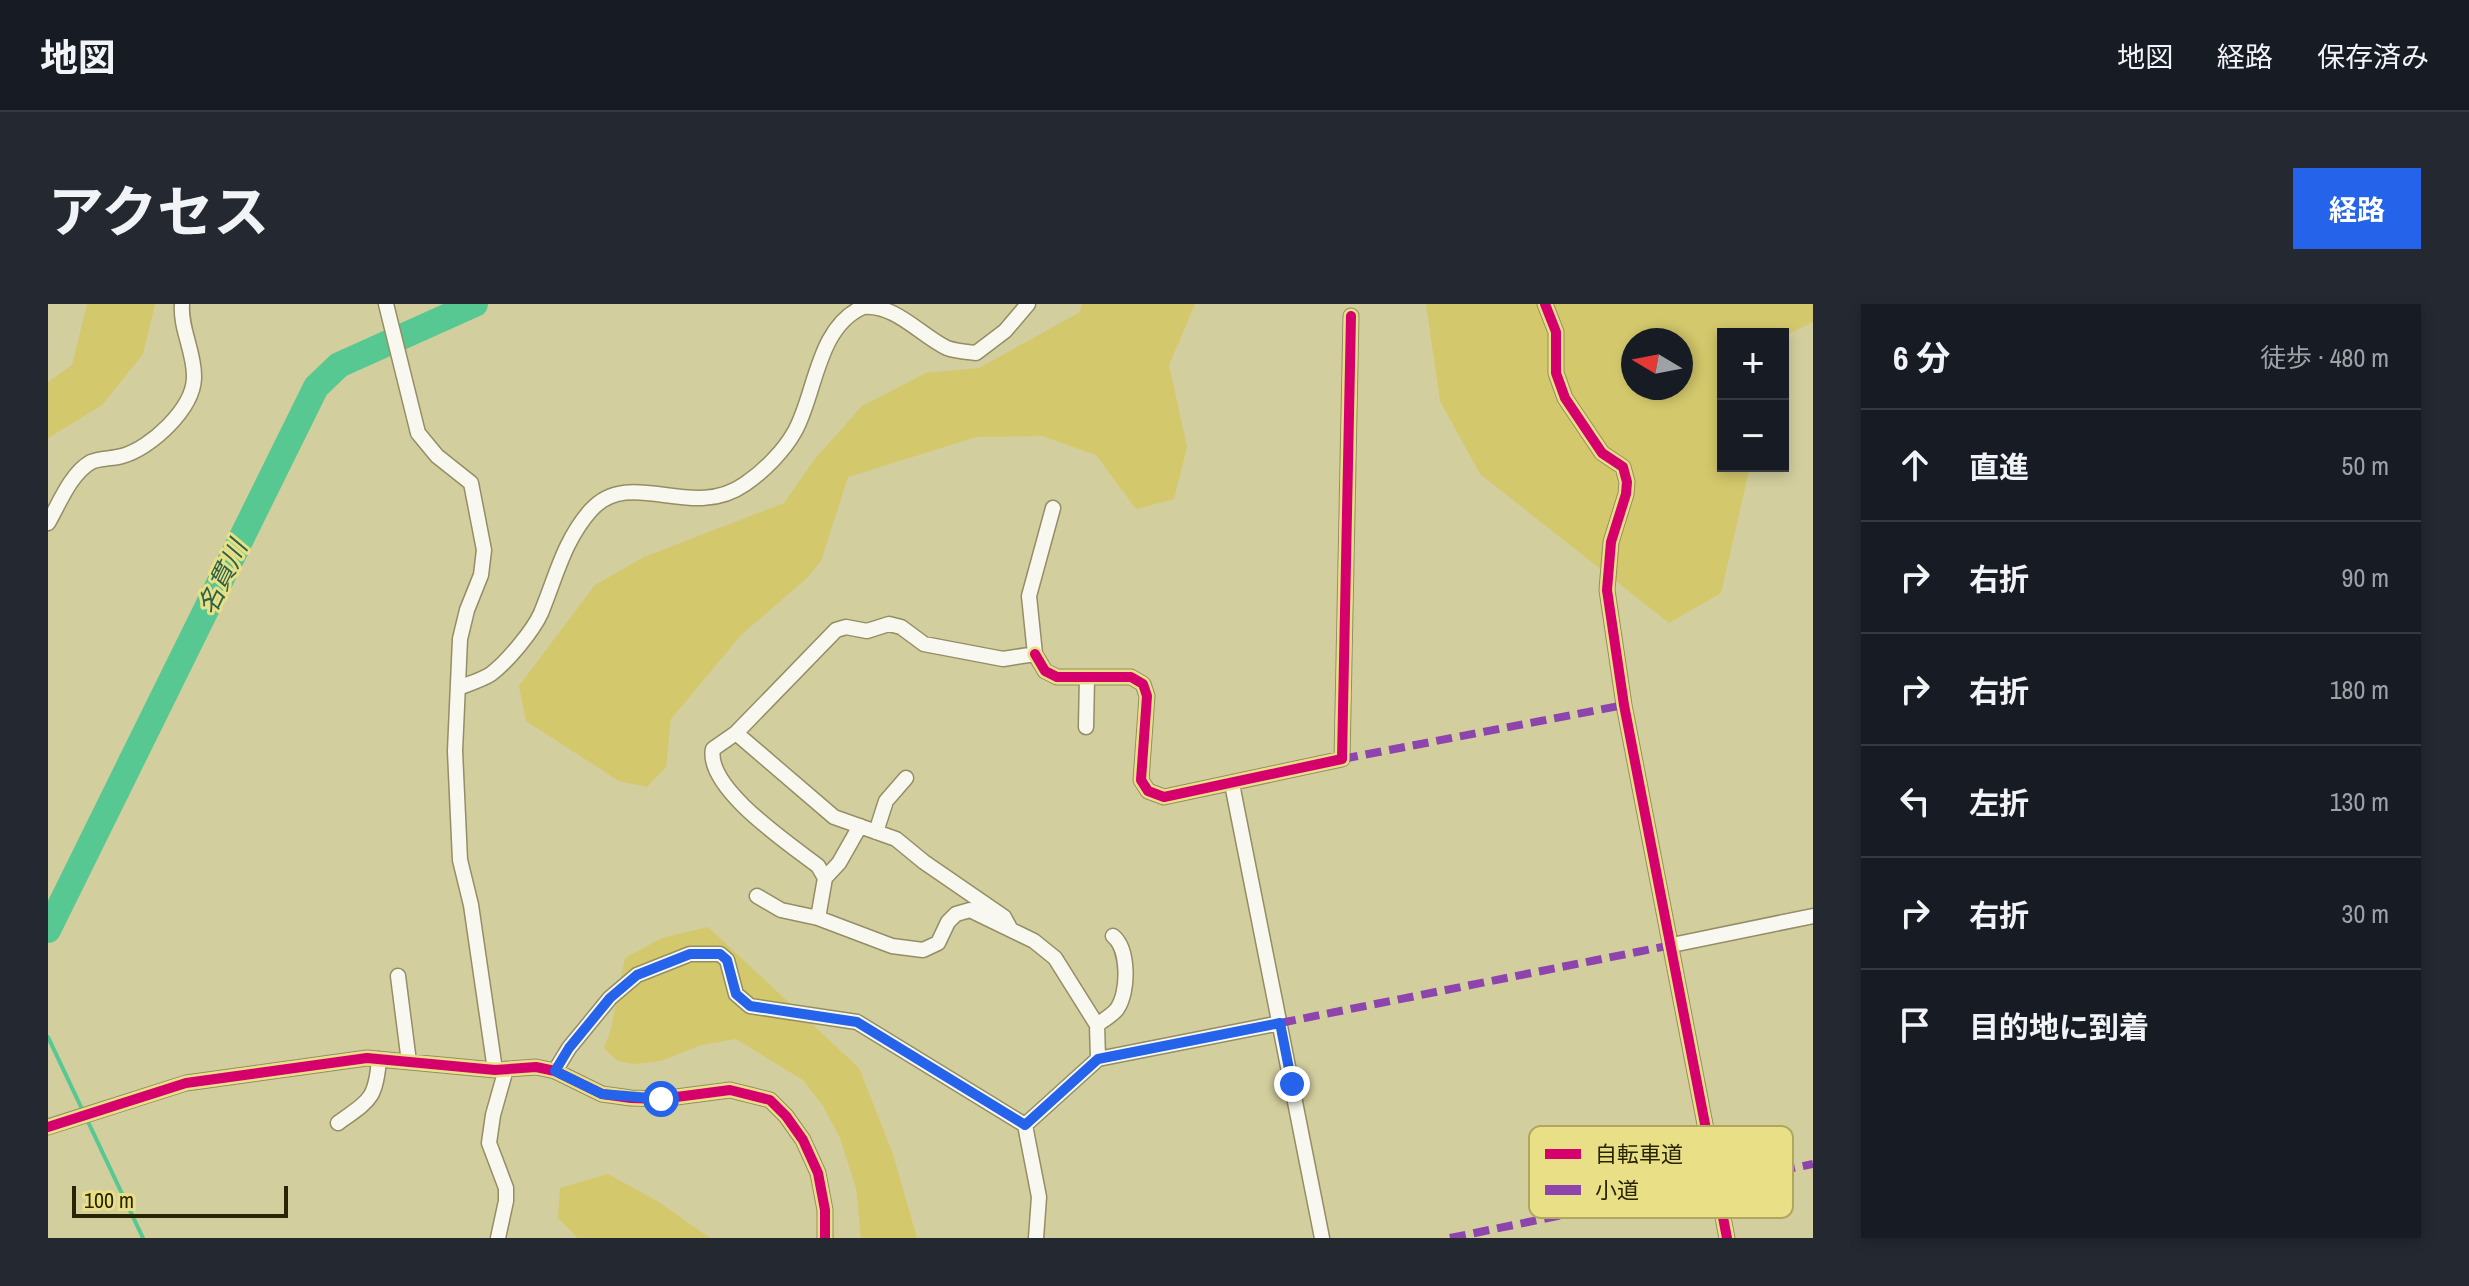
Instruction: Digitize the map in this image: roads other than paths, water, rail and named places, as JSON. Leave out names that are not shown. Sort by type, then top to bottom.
[{"type":"street","points":[[48,523],[78,474],[92,462],[123,456],[151,440],[176,418],[191,396],[195,376],[182,304]]},
{"type":"street","points":[[386,304],[418,433],[437,456],[471,483],[484,550],[481,575],[460,639],[455,751],[460,860],[500,1069],[489,1143],[506,1188],[498,1238]]},
{"type":"street","points":[[458,688],[490,675],[513,652],[540,616],[570,539],[591,509],[604,498],[631,490],[692,500],[719,497],[744,484],[782,451],[807,404],[822,357],[834,333],[848,317],[865,306],[882,305],[896,310],[947,348],[976,353],[1005,331],[1028,304]]},
{"type":"street","points":[[1545,304],[1556,332],[1556,373],[1565,398],[1602,453],[1623,467],[1627,482],[1611,542],[1607,590],[1624,705],[1706,1126]]},
{"type":"street","points":[[1053,508],[1029,596],[1035,654],[1045,671],[1057,677],[1131,677],[1143,684],[1147,696],[1141,780],[1148,791],[1164,797],[1342,759],[1351,316]]},
{"type":"street","points":[[825,878],[818,866],[736,801],[711,757],[713,749],[736,733],[836,630],[846,627],[867,631],[889,624],[901,627],[924,644],[1003,659],[1035,654]]},
{"type":"street","points":[[1086,727],[1087,677]]},
{"type":"street","points":[[736,733],[834,817],[896,839],[1004,917],[1011,930]]},
{"type":"street","points":[[876,832],[886,801],[906,778]]},
{"type":"street","points":[[1232,784],[1322,1238]]},
{"type":"street","points":[[818,918],[825,878],[839,863],[860,826]]},
{"type":"street","points":[[757,896],[781,910],[818,918],[892,946],[923,950],[938,943],[948,922],[956,914],[970,910],[1034,941],[1055,958],[1097,1025],[1098,1059]]},
{"type":"street","points":[[1672,945],[1813,916]]},
{"type":"street","points":[[1097,1025],[1117,1010],[1125,987],[1123,950],[1113,936]]},
{"type":"street","points":[[555,1071],[569,1048],[602,1008],[637,975],[690,954],[720,954],[727,960],[736,994],[750,1006],[857,1022],[1025,1125],[1039,1197],[1036,1238]]},
{"type":"street","points":[[398,976],[409,1062]]},
{"type":"street","points":[[1025,1125],[1098,1059],[1280,1023]]},
{"type":"street","points":[[48,1127],[186,1083],[367,1058],[500,1069],[536,1067],[555,1071],[602,1094],[631,1098],[661,1099],[730,1090],[770,1100],[803,1140],[818,1173],[825,1210],[825,1238]]},
{"type":"street","points":[[338,1123],[367,1103],[377,1087],[379,1059]]},
{"type":"street","points":[[1723,1218],[1727,1238]]},
{"type":"waterway","name":"名貫川","points":[[48,930],[316,387],[339,365],[475,304]]},
{"type":"waterway","points":[[48,1037],[143,1238]]}]
